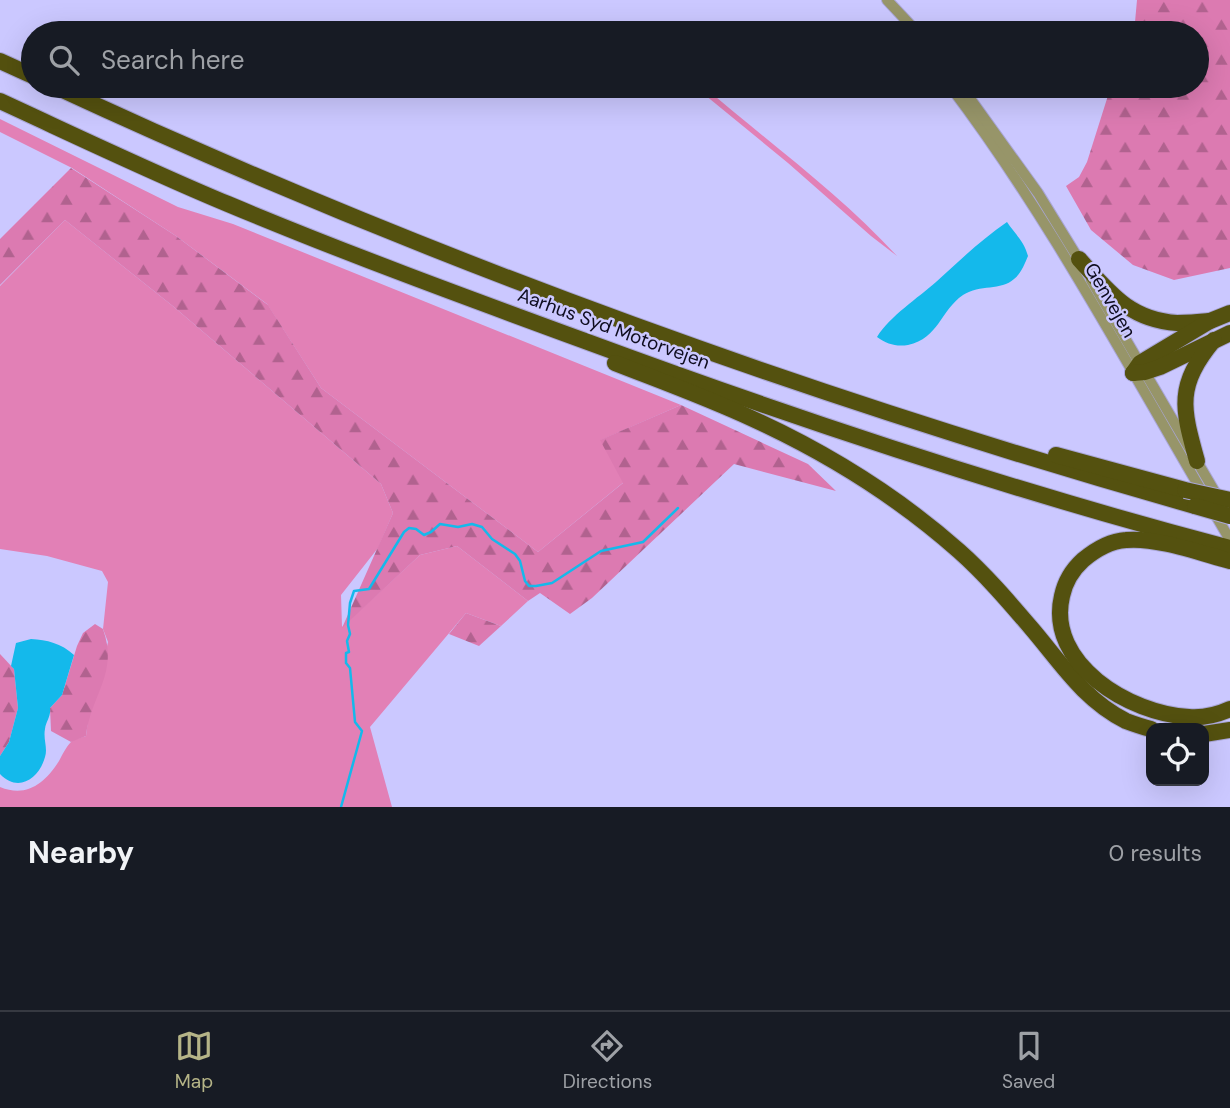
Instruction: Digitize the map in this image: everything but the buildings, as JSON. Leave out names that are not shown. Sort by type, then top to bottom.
[{"type":"highway","points":[[0,61],[21,71]]},
{"type":"highway","name":"Aarhus Syd Motorvejen","points":[[81,98],[396,235],[607,316],[774,376],[900,417],[1230,516]]},
{"type":"highway","name":"Aarhus Syd Motorvejen","points":[[0,101],[228,204],[545,326],[880,443],[1226,550]]},
{"type":"highway","points":[[1079,259],[1110,293],[1135,312],[1165,322],[1210,321]]},
{"type":"highway","points":[[1139,369],[1210,321],[1230,313]]},
{"type":"highway","points":[[545,326],[567,343],[752,418],[811,447],[870,484],[916,516],[959,552],[1024,619],[1085,693],[1127,721],[1146,727]]},
{"type":"highway","points":[[1139,369],[1171,362],[1230,333]]},
{"type":"highway","points":[[1197,461],[1185,413],[1187,385],[1200,357],[1214,340]]},
{"type":"highway","points":[[900,417],[1001,439],[1230,500]]},
{"type":"highway","points":[[1226,550],[1138,540],[1115,542],[1102,547],[1078,564],[1069,576],[1060,604],[1060,620],[1063,635],[1079,662],[1098,682],[1121,697],[1148,709],[1177,716],[1205,716],[1230,709]]},
{"type":"highway","points":[[1209,733],[1228,729]]},
{"type":"street","points":[[887,0],[902,21]]},
{"type":"street","points":[[887,0],[907,21]]},
{"type":"street","name":"Genvejen","points":[[958,98],[1029,199],[1230,516]]},
{"type":"street","name":"Genvejen","points":[[970,98],[1038,193],[1079,259],[1139,369],[1226,550]]},
{"type":"shaded area","points":[[709,98],[718,98],[803,168],[897,256],[871,236]]},
{"type":"shaded area","points":[[0,119],[178,207],[233,224],[681,405],[601,440],[624,482],[538,552],[321,388],[267,304],[176,236],[72,168],[0,132]]},
{"type":"shaded area","points":[[65,220],[174,307],[381,484],[393,513],[378,548],[341,595],[342,627],[420,555],[457,546],[528,601],[501,626],[466,613],[370,727],[392,807],[0,807],[0,787],[19,791],[41,782],[54,769],[71,742],[86,736],[108,642],[103,629],[108,582],[102,571],[47,556],[0,549],[0,286]]},
{"type":"green space","points":[[1137,0],[1230,0],[1230,268],[1174,280],[1133,265],[1091,230],[1066,186],[1079,177],[1087,162],[1107,98],[1209,98],[1209,21],[1135,21]]},
{"type":"green space","points":[[71,168],[176,236],[268,305],[321,388],[538,552],[623,483],[600,440],[681,405],[808,464],[836,491],[734,464],[592,598],[570,614],[540,593],[528,601],[457,546],[420,555],[342,628],[393,513],[381,484],[174,307],[65,220],[0,285],[0,239]]},
{"type":"green space","points":[[466,613],[501,626],[479,646],[449,634]]},
{"type":"green space","points":[[95,624],[103,629],[107,645],[106,672],[86,736],[71,742],[51,731],[50,708],[62,695],[83,633]]},
{"type":"green space","points":[[0,654],[14,669],[18,708],[9,742],[0,756]]},
{"type":"water","points":[[1007,222],[1022,242],[1028,256],[1016,277],[1009,283],[963,295],[955,301],[933,330],[918,341],[908,345],[896,345],[877,337],[897,315]]},
{"type":"water","points":[[31,639],[54,643],[74,655],[62,695],[50,708],[45,733],[46,754],[42,765],[33,777],[21,783],[7,780],[0,774],[0,756],[9,742],[18,708],[14,669],[11,666],[16,643]]},
{"type":"waterway","points":[[341,807],[362,731],[355,722],[350,668],[346,663],[346,653],[349,652],[347,641],[350,634],[350,603],[354,591],[369,589],[404,532],[409,528],[416,529],[424,535],[440,524],[458,527],[472,524],[482,527],[492,539],[515,554],[520,561],[525,581],[529,586],[536,586],[552,583],[601,551],[643,542],[678,508]]}]
